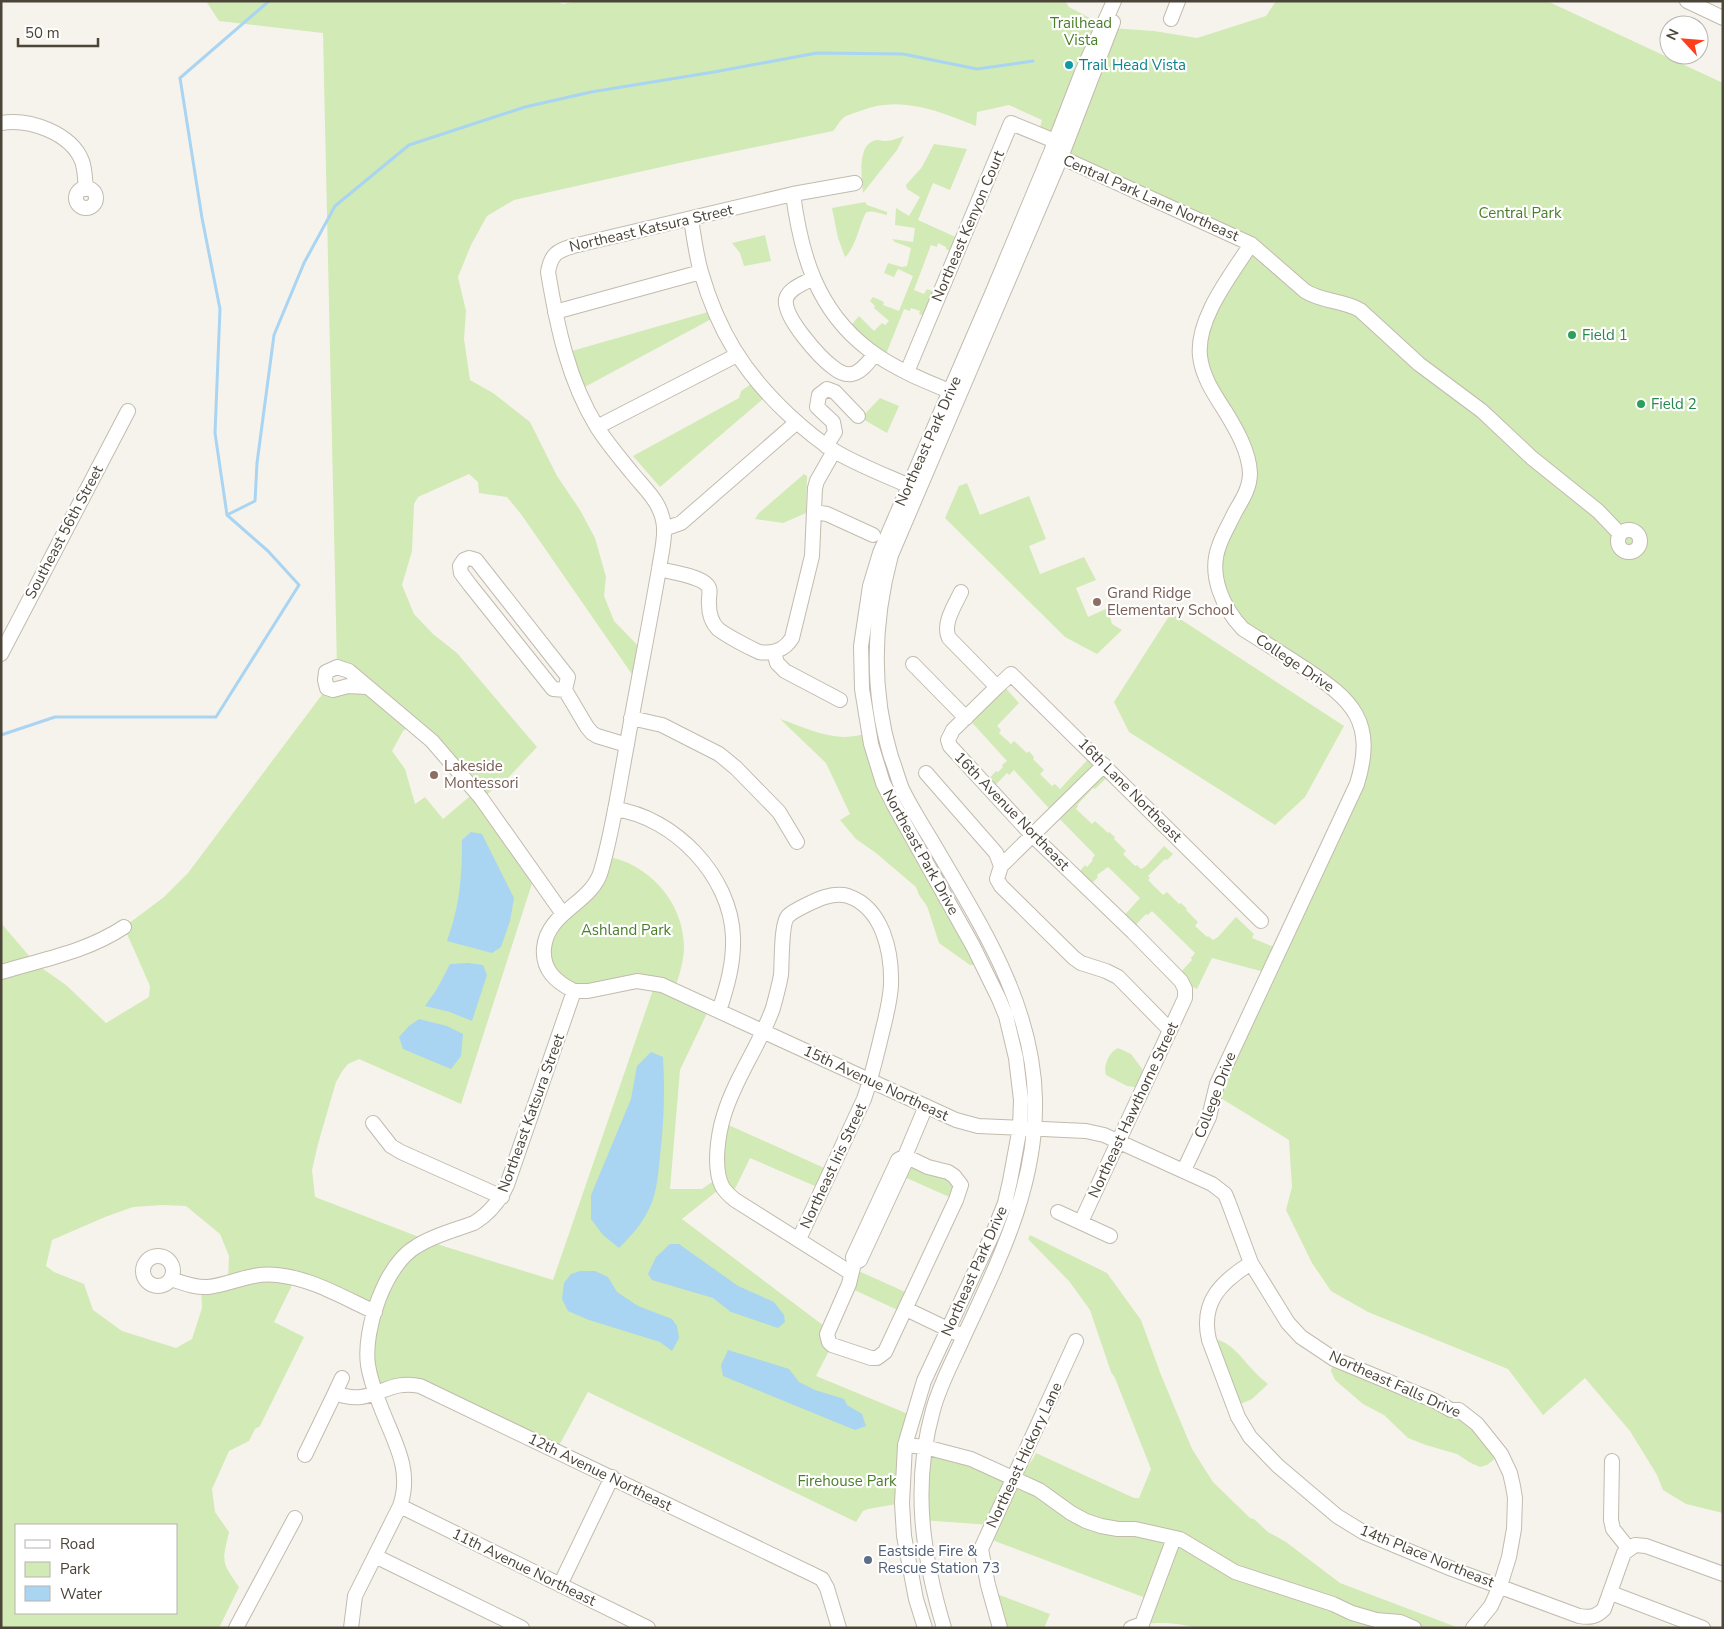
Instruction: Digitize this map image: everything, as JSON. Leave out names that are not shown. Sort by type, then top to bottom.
[{"type":"street","name":"Northeast Park Drive","points":[[1056,150],[1082,72],[1114,1]]},
{"type":"street","name":"Northeast Park Drive","points":[[944,1628],[934,1593],[923,1538],[920,1485],[925,1448],[929,1425],[939,1391],[1010,1234],[1027,1176],[1026,1128],[1016,1058],[1006,1016],[990,978],[883,783],[871,744],[860,667],[864,617],[870,586],[880,553],[914,488],[1120,1]]},
{"type":"street","points":[[1171,20],[1178,1]]},
{"type":"street","points":[[1687,1],[1723,18]]},
{"type":"street","points":[[1,123],[11,121],[30,123],[48,129],[64,140],[77,151],[83,162],[86,189]]},
{"type":"street","name":"Northeast Kenyon Court","points":[[907,372],[1011,123],[1056,150]]},
{"type":"street","name":"Central Park Lane Northeast","points":[[1056,150],[1251,244],[1312,296],[1352,305],[1360,310],[1418,364],[1482,411],[1532,458],[1598,511],[1620,534]]},
{"type":"street","name":"Northeast Katsura Street","points":[[351,1628],[355,1596],[400,1506],[404,1494],[405,1473],[402,1462],[376,1394],[368,1364],[374,1312],[389,1276],[405,1256],[422,1243],[474,1223],[488,1213],[502,1197],[574,991],[555,979],[546,967],[544,946],[552,926],[585,896],[596,883],[601,872],[615,809],[659,569],[664,529],[658,504],[597,427],[572,374],[561,344],[548,272],[552,259],[560,250],[793,194],[855,184]]},
{"type":"street","points":[[793,194],[801,246],[813,278],[825,300],[842,324],[858,341],[875,354],[907,372],[955,393]]},
{"type":"street","points":[[691,219],[701,272],[714,310],[737,355],[756,381],[797,422],[830,448],[914,488]]},
{"type":"street","name":"College Drive","points":[[1184,1170],[1209,1117],[1217,1084],[1357,784],[1362,766],[1360,724],[1356,713],[1346,698],[1328,684],[1243,629],[1233,619],[1219,590],[1216,575],[1218,547],[1249,484],[1250,475],[1246,453],[1235,428],[1208,383],[1200,355],[1200,343],[1206,319],[1212,306],[1251,244]]},
{"type":"street","points":[[555,312],[701,272]]},
{"type":"street","points":[[813,278],[790,291],[786,300],[786,308],[810,344],[833,368],[842,373],[852,374],[860,370],[875,354]]},
{"type":"street","points":[[597,427],[737,355]]},
{"type":"street","points":[[659,569],[698,579],[706,583],[710,591],[708,599],[710,615],[718,628],[752,649],[766,653],[774,652],[789,644],[805,591],[812,556],[814,500],[817,481],[834,432],[833,422],[817,407],[819,395],[827,389],[835,392],[858,416]]},
{"type":"street","name":"Southeast 56th Street","points":[[1,654],[128,410]]},
{"type":"street","points":[[664,529],[681,523],[797,422]]},
{"type":"street","points":[[814,512],[828,514],[873,535]]},
{"type":"street","points":[[565,690],[553,689],[470,585],[461,573],[460,566],[464,560],[469,558],[476,560],[568,677],[565,690],[592,733],[626,745]]},
{"type":"street","points":[[961,592],[946,626],[946,632],[949,638],[997,687]]},
{"type":"street","points":[[774,652],[777,662],[784,671],[840,700]]},
{"type":"street","points":[[913,664],[966,718]]},
{"type":"street","name":"16th Lane Northeast","points":[[997,687],[1011,674],[1261,921]]},
{"type":"street","points":[[366,687],[432,741],[467,781],[563,914]]},
{"type":"street","name":"16th Avenue Northeast","points":[[997,687],[950,736],[950,746],[1032,835],[1181,981],[1185,989],[1185,998]]},
{"type":"street","points":[[631,718],[662,725],[719,754],[736,768],[779,812],[797,842]]},
{"type":"street","points":[[1104,764],[1001,866],[997,879],[1001,886],[1074,958],[1081,963],[1118,977],[1170,1030]]},
{"type":"street","points":[[926,773],[996,853],[1001,866]]},
{"type":"street","points":[[615,809],[626,810],[654,821],[678,837],[719,885],[730,914],[733,936],[730,979],[719,1012]]},
{"type":"street","name":"Northeast Iris Street","points":[[763,1031],[777,995],[782,965],[784,924],[788,916],[825,896],[842,894],[856,899],[869,908],[879,923],[890,961],[891,985],[885,1020],[871,1080],[864,1099],[799,1239]]},
{"type":"street","points":[[1,972],[36,964],[81,949],[101,941],[124,927]]},
{"type":"street","name":"15th Avenue Northeast","points":[[574,991],[588,991],[637,982],[662,985],[968,1124],[1086,1131],[1119,1140],[1184,1170]]},
{"type":"street","name":"Northeast Hawthorne Street","points":[[1081,1222],[1185,998]]},
{"type":"street","points":[[763,1031],[724,1116],[717,1168],[722,1187],[735,1200],[799,1239],[852,1268]]},
{"type":"street","points":[[905,1156],[928,1168],[948,1172],[961,1185],[885,1352],[881,1356],[871,1358],[832,1344],[829,1342],[827,1334],[849,1284],[853,1257],[898,1160],[905,1156],[926,1106]]},
{"type":"street","points":[[373,1123],[384,1140],[401,1152],[502,1197]]},
{"type":"street","name":"Northeast Park Drive","points":[[925,1628],[916,1599],[904,1536],[902,1502],[905,1445],[924,1381],[993,1233],[1005,1203],[1026,1128]]},
{"type":"street","name":"Northeast Falls Drive","points":[[1184,1170],[1212,1184],[1225,1194],[1251,1263],[1288,1324],[1301,1337],[1334,1359],[1435,1401],[1451,1410],[1459,1410],[1477,1424],[1496,1447],[1510,1473],[1515,1498],[1514,1529],[1509,1557],[1500,1586],[1491,1606],[1473,1628]]},
{"type":"street","points":[[1058,1212],[1110,1236]]},
{"type":"street","name":"14th Place Northeast","points":[[1251,1263],[1231,1276],[1217,1291],[1207,1312],[1206,1328],[1209,1340],[1238,1417],[1250,1437],[1278,1466],[1337,1516],[1363,1532],[1452,1569],[1579,1616],[1590,1618],[1598,1615],[1604,1609],[1624,1553],[1628,1549]]},
{"type":"street","points":[[171,1279],[201,1287],[210,1287],[254,1275],[276,1275],[295,1278],[374,1312]]},
{"type":"street","points":[[906,1309],[964,1337]]},
{"type":"street","name":"Northeast Hickory Lane","points":[[1000,1628],[988,1585],[981,1549],[1076,1341]]},
{"type":"street","points":[[305,1455],[342,1378]]},
{"type":"street","name":"12th Avenue Northeast","points":[[335,1393],[352,1398],[363,1398],[401,1384],[420,1386],[822,1579],[827,1588],[839,1628]]},
{"type":"street","points":[[905,1445],[971,1459],[1039,1490],[1071,1513],[1086,1521],[1118,1529],[1135,1528],[1174,1538],[1194,1547],[1235,1572],[1332,1604],[1352,1613],[1376,1620],[1400,1622],[1414,1628]]},
{"type":"street","points":[[1612,1461],[1611,1520],[1613,1529],[1628,1549],[1635,1545],[1646,1546],[1723,1574]]},
{"type":"street","points":[[560,1585],[612,1477]]},
{"type":"street","name":"11th Avenue Northeast","points":[[400,1506],[648,1628]]},
{"type":"street","points":[[236,1628],[295,1518]]},
{"type":"street","points":[[1131,1628],[1142,1624],[1174,1538]]},
{"type":"street","points":[[375,1556],[522,1628]]},
{"type":"street","points":[[1611,1593],[1703,1628]]},
{"type":"green space","points":[[206,1],[555,1],[563,4],[576,1],[1065,1],[1069,7],[1103,25],[1055,141],[1038,134],[1042,120],[1009,105],[977,112],[976,126],[933,110],[890,104],[875,106],[848,115],[842,119],[833,131],[514,200],[487,216],[471,245],[458,277],[466,311],[464,339],[470,380],[493,393],[530,422],[557,476],[580,510],[595,538],[606,577],[604,596],[614,621],[644,652],[638,683],[521,514],[507,497],[479,493],[478,482],[469,474],[418,497],[414,504],[412,551],[402,585],[414,614],[433,634],[457,653],[537,747],[507,779],[482,798],[535,874],[461,1104],[359,1059],[348,1064],[336,1082],[312,1170],[315,1197],[440,1245],[553,1280],[655,984],[562,985],[544,946],[585,896],[605,856],[621,860],[635,867],[649,876],[670,900],[682,929],[684,952],[674,991],[710,1007],[680,1070],[670,1189],[702,1189],[719,1177],[722,1122],[831,1171],[822,1189],[750,1158],[731,1197],[722,1187],[682,1219],[828,1329],[832,1345],[816,1376],[913,1416],[902,1503],[863,1511],[856,1522],[588,1392],[556,1451],[420,1386],[376,1394],[371,1376],[374,1312],[295,1279],[274,1322],[304,1337],[260,1426],[255,1429],[249,1441],[229,1451],[212,1489],[215,1512],[229,1532],[224,1556],[226,1566],[239,1587],[219,1628],[1,1628],[1,923],[36,964],[66,985],[106,1023],[149,997],[150,986],[124,927],[164,897],[188,873],[327,688],[365,687],[337,667],[323,33],[219,21]],"holes":[[[412,724],[476,791],[443,819],[425,797],[415,804],[405,769],[392,751],[403,731]],[[186,1206],[220,1234],[229,1256],[228,1281],[201,1287],[202,1308],[192,1339],[176,1348],[122,1331],[93,1310],[84,1284],[54,1272],[46,1266],[52,1240],[133,1207]]]},
{"type":"green space","name":"Central Park","points":[[1276,1],[1547,1],[1659,53],[1659,65],[1684,65],[1723,83],[1723,1513],[1686,1504],[1663,1490],[1657,1475],[1630,1431],[1585,1378],[1543,1415],[1508,1369],[1368,1312],[1331,1291],[1312,1263],[1286,1210],[1292,1187],[1289,1140],[1214,1094],[1268,973],[1212,958],[1197,989],[1181,981],[1177,976],[1192,960],[1191,958],[1195,953],[1152,911],[1148,915],[1146,914],[1131,930],[1120,920],[1140,898],[1108,867],[1097,875],[1098,877],[1087,888],[1075,877],[1085,865],[1087,867],[1095,855],[1014,770],[1009,775],[1007,773],[990,791],[984,784],[1007,761],[967,717],[1001,683],[1019,703],[997,726],[1001,730],[999,733],[1011,744],[1014,741],[1027,753],[1029,751],[1034,757],[1033,759],[1044,770],[1040,774],[1052,786],[1055,784],[1060,789],[1093,754],[1112,773],[1095,789],[1093,788],[1077,805],[1076,809],[1092,824],[1095,821],[1115,837],[1114,839],[1126,851],[1123,854],[1135,866],[1137,865],[1141,869],[1164,846],[1173,854],[1167,860],[1165,859],[1148,876],[1150,878],[1148,880],[1163,895],[1167,892],[1179,904],[1181,903],[1198,922],[1195,926],[1213,940],[1236,917],[1254,934],[1252,938],[1279,949],[1362,766],[1356,713],[1243,629],[1216,575],[1250,475],[1220,403],[1201,343],[1251,244],[1061,157],[1111,28],[1154,31],[1197,38],[1266,16]]},
{"type":"green space","points":[[904,136],[897,150],[863,193],[861,171],[863,154],[866,148],[870,143],[877,140],[885,141]]},
{"type":"green space","points":[[934,144],[967,149],[950,190],[933,183],[918,220],[962,240],[957,254],[938,243],[937,247],[931,245],[914,290],[924,294],[927,289],[940,294],[930,318],[919,314],[920,311],[911,308],[910,311],[904,309],[884,359],[847,330],[859,316],[874,331],[882,323],[885,325],[889,321],[874,308],[875,306],[870,301],[873,297],[884,302],[883,305],[899,311],[913,276],[898,269],[894,277],[884,273],[888,263],[902,267],[907,266],[911,248],[892,239],[913,242],[915,228],[895,225],[896,208],[909,216],[920,197],[907,189],[906,185],[922,167]]},
{"type":"green space","points":[[865,202],[867,205],[887,212],[887,215],[874,212],[867,212],[865,214],[852,247],[845,257],[838,238],[832,208]]},
{"type":"green space","points":[[765,235],[771,261],[744,266],[740,253],[732,243]]},
{"type":"green space","points":[[708,312],[717,316],[579,390],[565,353]]},
{"type":"green space","points":[[751,384],[763,399],[660,487],[633,456],[739,398],[741,391]]},
{"type":"green space","points":[[880,398],[899,406],[887,433],[861,418]]},
{"type":"green space","points":[[804,474],[807,476],[806,513],[783,523],[755,519],[759,513]]},
{"type":"green space","points":[[967,483],[980,515],[1029,496],[1046,539],[1029,546],[1040,574],[1084,557],[1096,580],[1076,588],[1088,617],[1108,608],[1112,624],[1122,630],[1097,654],[1065,637],[945,518],[959,486]]},
{"type":"green space","points":[[1171,613],[1344,726],[1305,797],[1275,825],[1129,732],[1114,702]]},
{"type":"green space","points":[[780,719],[813,731],[835,736],[858,736],[869,732],[883,783],[983,965],[970,965],[939,943],[927,906],[916,887],[876,853],[856,839],[840,820],[850,814],[826,763]]},
{"type":"green space","points":[[1118,1048],[1131,1054],[1143,1070],[1141,1080],[1135,1087],[1127,1086],[1106,1075],[1105,1068],[1108,1060]]},
{"type":"green space","points":[[905,1163],[954,1176],[956,1200],[900,1175]]},
{"type":"green space","points":[[1030,1235],[1107,1273],[1141,1320],[1161,1375],[1192,1449],[1213,1482],[1250,1518],[1254,1519],[1268,1532],[1286,1542],[1340,1583],[1459,1628],[1197,1628],[1170,1623],[1142,1624],[1151,1600],[992,1540],[991,1525],[921,1520],[925,1447],[1018,1480],[1036,1453],[1134,1498],[1139,1498],[1151,1469],[1111,1372],[1090,1310],[1069,1281],[1028,1239]]},
{"type":"green space","points":[[852,1268],[912,1295],[904,1313],[848,1287]]},
{"type":"green space","points":[[1214,1339],[1230,1346],[1268,1384],[1252,1399],[1234,1407]]},
{"type":"green space","points":[[1334,1359],[1451,1410],[1501,1454],[1487,1465],[1480,1467],[1457,1454],[1408,1438],[1384,1415],[1363,1404],[1335,1380],[1331,1371]]},
{"type":"green space","points":[[997,1594],[1050,1614],[1044,1628],[1007,1628]]},
{"type":"water","points":[[471,832],[482,834],[514,898],[510,921],[501,947],[492,953],[447,941],[455,915],[459,891],[462,840]]},
{"type":"water","points":[[468,963],[483,965],[487,975],[472,1021],[450,1012],[425,1006],[437,989],[450,964]]},
{"type":"water","points":[[419,1019],[447,1026],[463,1034],[461,1056],[451,1069],[403,1049],[399,1037]]},
{"type":"water","points":[[651,1052],[663,1057],[664,1069],[663,1119],[657,1183],[652,1203],[646,1214],[636,1230],[619,1248],[603,1235],[591,1219],[591,1195],[631,1099],[637,1066]]},
{"type":"water","points":[[670,1244],[679,1244],[738,1286],[774,1302],[784,1315],[785,1322],[778,1328],[731,1312],[713,1298],[652,1280],[648,1274],[656,1257]]},
{"type":"water","points":[[580,1271],[595,1271],[608,1277],[617,1292],[638,1306],[672,1319],[677,1326],[679,1338],[672,1351],[660,1342],[589,1320],[568,1311],[562,1299],[564,1283],[571,1274]]},
{"type":"water","points":[[728,1350],[789,1369],[799,1382],[815,1390],[844,1399],[847,1405],[862,1414],[866,1426],[855,1430],[723,1376],[721,1365]]},
{"type":"waterway","points":[[1,735],[55,717],[216,717],[299,585],[268,551],[227,515],[215,433],[220,309],[202,218],[180,78],[269,1]]},
{"type":"waterway","points":[[227,515],[255,501],[257,463],[274,335],[304,263],[335,206],[409,145],[525,107],[591,92],[817,53],[903,54],[977,69],[1033,61]]},
{"type":"place","name":"Trail Head Vista","points":[[1069,65]]},
{"type":"place","name":"Field 1","points":[[1572,335]]},
{"type":"place","name":"Field 2","points":[[1641,404]]},
{"type":"place","name":"Grand Ridge Elementary School","points":[[1097,602]]},
{"type":"place","name":"Lakeside Montessori","points":[[434,775]]},
{"type":"place","name":"Eastside Fire & Rescue Station 73","points":[[868,1560]]},
{"type":"park label","name":"Trailhead Vista","points":[[1081,32]]},
{"type":"park label","name":"Ashland Park","points":[[626,930]]},
{"type":"park label","name":"Firehouse Park","points":[[847,1481]]}]
